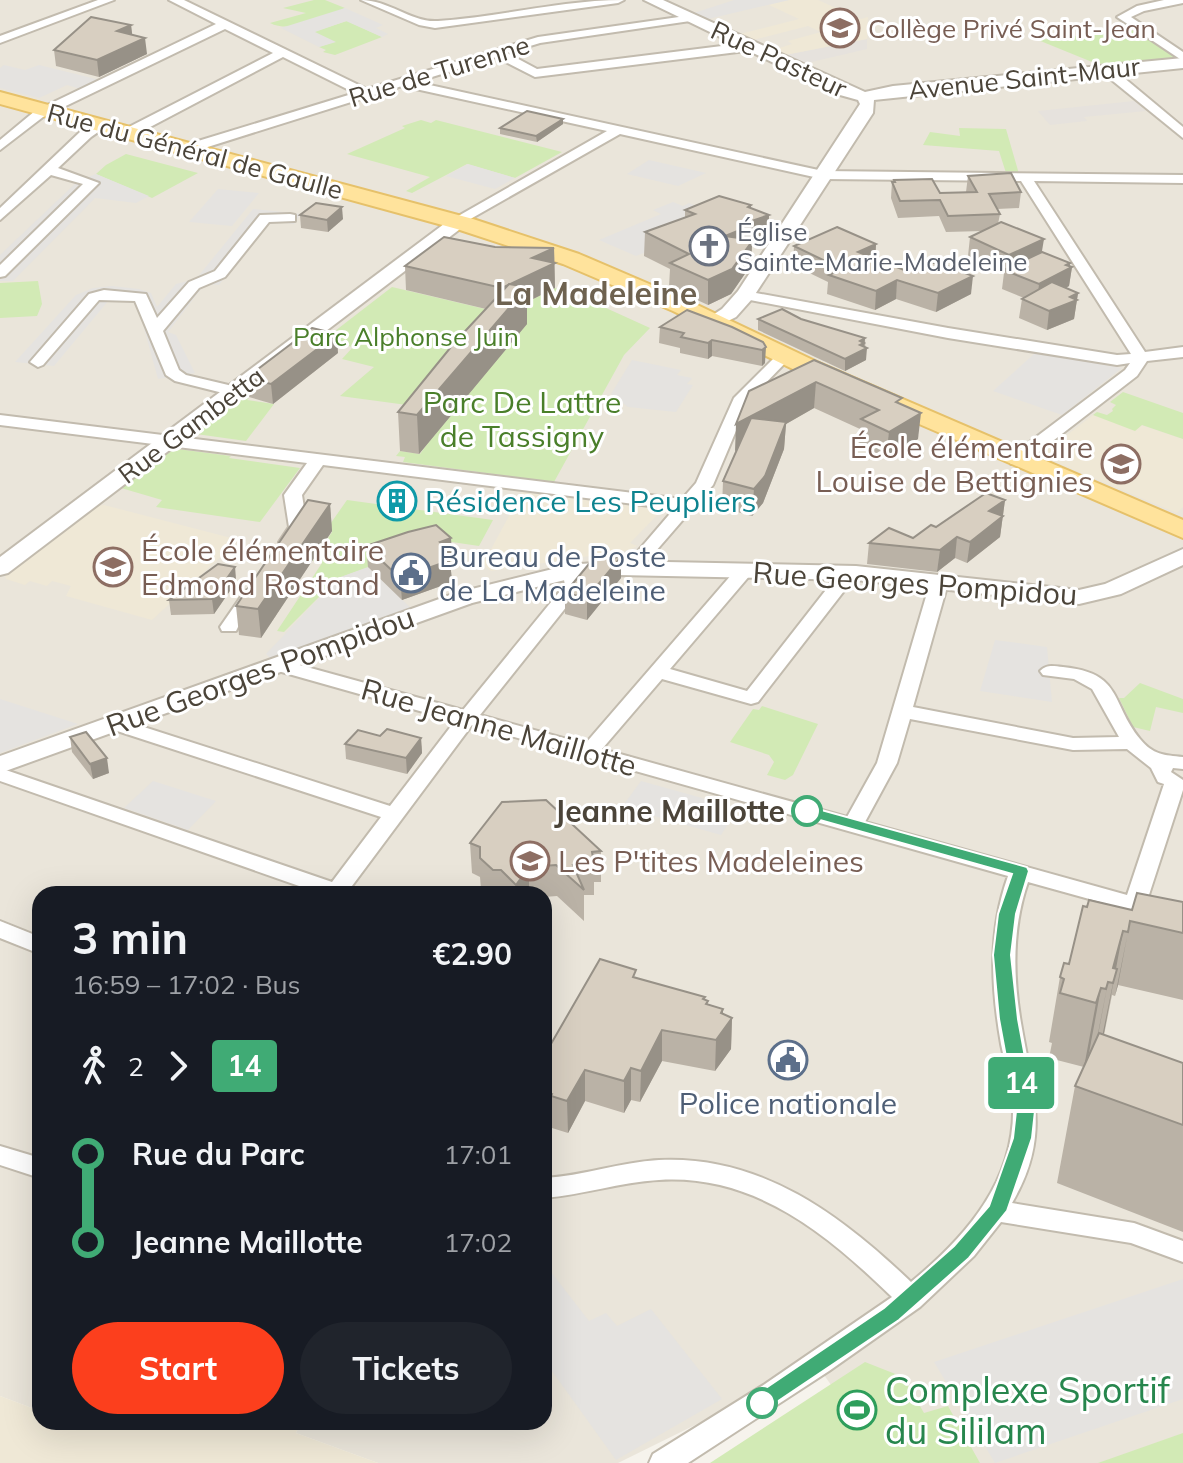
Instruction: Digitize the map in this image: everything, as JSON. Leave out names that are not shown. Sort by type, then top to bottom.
[{"type":"main road","name":"Rue du Général de Gaulle","points":[[0,98],[389,204],[592,267],[782,358],[808,367]]},
{"type":"main road","name":"Rue du Général de Gaulle","points":[[710,324],[1183,530]]},
{"type":"street","points":[[0,40],[108,0]]},
{"type":"street","points":[[175,0],[365,93]]},
{"type":"street","points":[[367,0],[432,25],[618,0]]},
{"type":"street","name":"Rue Pasteur","points":[[651,0],[846,92],[865,97],[868,104],[745,295],[733,310],[710,324]]},
{"type":"street","points":[[1180,0],[1141,8],[1123,17],[1183,60]]},
{"type":"street","name":"Rue de Turenne","points":[[190,148],[544,39],[693,18]]},
{"type":"street","points":[[0,146],[47,110],[224,25]]},
{"type":"street","points":[[497,53],[535,73],[754,46]]},
{"type":"street","points":[[130,132],[282,53]]},
{"type":"street","name":"Avenue Saint-Maur","points":[[865,97],[893,91],[1183,60]]},
{"type":"street","points":[[1107,70],[1183,134]]},
{"type":"street","points":[[401,82],[823,175],[1183,179]]},
{"type":"street","points":[[0,216],[6,203],[50,170],[89,132],[102,125]]},
{"type":"street","points":[[455,224],[618,130]]},
{"type":"street","points":[[0,273],[92,183],[50,170]]},
{"type":"street","points":[[1025,177],[1141,358]]},
{"type":"street","points":[[156,329],[194,285],[220,274],[265,218],[290,218]]},
{"type":"street","name":"Rue Gambetta","points":[[0,568],[455,224]]},
{"type":"street","points":[[38,362],[94,297],[104,294],[141,297],[172,372],[181,378],[235,391]]},
{"type":"street","points":[[745,295],[1124,361],[1156,353],[1183,352]]},
{"type":"street","points":[[637,568],[641,558],[704,485],[742,398],[782,358]]},
{"type":"street","points":[[1017,460],[1126,377],[1141,358]]},
{"type":"street","points":[[0,420],[687,505]]},
{"type":"street","points":[[281,551],[298,527],[293,495],[319,458]]},
{"type":"street","name":"Rue Georges Pompidou","points":[[0,765],[476,594],[569,572],[637,568],[841,573],[1087,596],[1113,589],[1183,556]]},
{"type":"street","points":[[589,752],[745,570]]},
{"type":"street","points":[[340,886],[467,718],[574,586],[569,572]]},
{"type":"street","points":[[658,672],[751,698],[838,587],[841,573]]},
{"type":"street","points":[[229,627],[264,577]]},
{"type":"street","points":[[854,824],[887,763],[939,583]]},
{"type":"street","name":"Rue Jeanne Maillotte","points":[[278,665],[1183,918]]},
{"type":"street","points":[[1050,671],[1078,674],[1100,685],[1132,743],[1147,758],[1176,774],[1135,904]]},
{"type":"street","points":[[901,711],[1073,744],[1132,743]]},
{"type":"street","points":[[115,724],[394,814]]},
{"type":"street","points":[[0,774],[318,886]]},
{"type":"street","points":[[663,1463],[762,1403],[911,1299],[941,1273],[997,1211],[1017,1161],[1026,1111],[1008,1019],[1002,955],[1007,914],[1021,871]]},
{"type":"street","points":[[0,929],[32,943]]},
{"type":"street","points":[[0,1155],[32,1165]]},
{"type":"street","points":[[552,1187],[660,1169],[688,1168],[738,1177],[767,1188],[807,1210],[872,1261],[911,1299]]},
{"type":"street","points":[[997,1211],[1134,1233],[1183,1252]]},
{"type":"shaded area","points":[[0,0],[1183,0],[1183,1454],[1166,1463],[886,1463],[817,1365],[618,1463],[378,1463],[296,1433],[297,1430],[552,1430],[552,886],[32,886],[32,1408],[0,1396]]},
{"type":"shaded area","points":[[734,0],[789,0],[708,19],[694,13]]},
{"type":"shaded area","name":"Collège Privé Saint-Jean","points":[[789,0],[818,0],[861,19],[868,17],[867,39],[785,55],[773,50],[792,44],[788,41],[821,32],[808,26],[753,40],[740,34],[799,19],[769,5]]},
{"type":"shaded area","points":[[345,8],[383,25],[376,28],[388,34],[382,37],[346,21],[315,32],[336,42],[319,47],[281,28]]},
{"type":"shaded area","points":[[867,39],[867,49],[803,64],[785,55]]},
{"type":"shaded area","points":[[4,65],[25,70],[39,65],[100,80],[81,89],[67,85],[39,98],[0,88],[0,68]]},
{"type":"shaded area","points":[[1134,101],[1146,111],[1084,117],[1087,121],[1050,125],[1038,111]]},
{"type":"shaded area","points":[[649,160],[706,173],[678,186],[627,174]]},
{"type":"shaded area","points":[[468,164],[515,178],[495,189],[446,176]]},
{"type":"shaded area","points":[[96,174],[149,196],[136,203],[95,198],[13,281],[0,281],[0,255],[78,181]]},
{"type":"shaded area","points":[[218,189],[259,193],[232,226],[189,222]]},
{"type":"shaded area","points":[[673,202],[683,206],[689,203],[720,216],[683,237],[636,256],[599,240],[661,214],[653,210]]},
{"type":"shaded area","points":[[253,209],[301,214],[294,224],[268,221],[219,285],[205,284],[168,332],[176,335],[195,373],[158,379],[137,303],[109,300],[54,366],[15,362],[76,295],[93,288],[112,286],[139,289],[151,293],[157,307],[176,284],[196,279]]},
{"type":"shaded area","points":[[1035,353],[1122,368],[1062,415],[993,391]]},
{"type":"shaded area","points":[[632,360],[681,370],[677,375],[692,378],[687,384],[693,385],[676,412],[628,407],[611,394]]},
{"type":"shaded area","name":"École élémentaire Louise de Bettignies","points":[[1093,415],[1135,430],[1141,425],[1183,439],[1183,507],[1177,513],[1043,457],[1042,454]]},
{"type":"shaded area","points":[[522,492],[662,510],[630,543],[637,546],[629,550],[491,571],[483,564]]},
{"type":"shaded area","name":"École élémentaire Edmond Rostand","points":[[98,506],[239,540],[152,620],[66,596],[71,586],[52,581],[47,586],[30,581],[25,585],[6,579],[5,576]]},
{"type":"shaded area","points":[[368,567],[413,610],[272,660],[266,654],[338,578]]},
{"type":"shaded area","points":[[995,640],[1047,647],[1052,702],[980,691]]},
{"type":"shaded area","points":[[0,699],[78,724],[0,753]]},
{"type":"shaded area","points":[[153,781],[216,801],[188,830],[124,808]]},
{"type":"shaded area","points":[[641,781],[738,808],[721,835],[622,807]]},
{"type":"shaded area","points":[[552,1273],[589,1321],[606,1313],[617,1326],[651,1309],[722,1399],[616,1460],[552,1371]]},
{"type":"shaded area","points":[[1183,1279],[1183,1399],[995,1463],[934,1362]]},
{"type":"shaded area","points":[[0,1396],[32,1408],[32,1430],[297,1430],[296,1433],[378,1463],[0,1463]]},
{"type":"green space","points":[[325,0],[345,8],[319,20],[288,27],[270,23],[306,13],[283,8]]},
{"type":"green space","points":[[347,21],[382,37],[335,55],[323,52],[326,50],[319,47],[334,42],[313,32]]},
{"type":"green space","points":[[1137,30],[1177,58],[1097,64],[1038,40]]},
{"type":"green space","points":[[421,120],[431,123],[436,120],[562,152],[515,178],[467,164],[412,193],[406,191],[430,177],[347,154],[405,128],[402,126]]},
{"type":"green space","points":[[959,128],[1006,129],[1019,174],[1006,173],[999,151],[923,145],[930,132],[960,136]]},
{"type":"green space","points":[[126,154],[198,173],[152,198],[96,174]]},
{"type":"green space","points":[[38,281],[42,304],[37,316],[0,318],[0,283]]},
{"type":"green space","name":"Parc Alphonse Juin","points":[[392,287],[498,312],[425,378],[407,405],[340,396],[374,367],[342,359],[353,347],[322,341]]},
{"type":"green space","name":"Parc De Lattre de Tassigny","points":[[555,288],[568,292],[577,300],[595,303],[650,328],[624,355],[554,482],[403,462],[405,457],[396,456],[400,451],[420,454],[527,302]]},
{"type":"green space","points":[[1123,392],[1183,413],[1183,439],[1142,425],[1135,431],[1093,415],[1097,412],[1107,415],[1113,411],[1116,405],[1110,402]]},
{"type":"green space","points":[[239,398],[249,398],[247,400],[274,404],[246,441],[194,432]]},
{"type":"green space","points":[[178,449],[300,468],[260,522],[156,507],[162,500],[121,488],[169,451]]},
{"type":"green space","points":[[347,500],[493,520],[479,546],[445,541],[338,578],[284,632],[277,631],[322,563],[313,561],[332,532],[326,530]]},
{"type":"green space","points":[[1140,683],[1183,699],[1183,713],[1156,707],[1150,731],[1133,727],[1119,698],[1124,698]]},
{"type":"green space","points":[[762,706],[818,724],[793,775],[785,780],[767,775],[774,762],[769,755],[730,742],[753,709],[759,710]]},
{"type":"green space","name":"Complexe Sportif du Sililam","points":[[865,1362],[903,1377],[924,1413],[948,1406],[980,1463],[710,1463]]},
{"type":"green space","name":"Complexe Sportif du Sililam","points":[[1183,1433],[1183,1463],[1098,1463]]},
{"type":"building","points":[[91,17],[131,25],[117,31],[145,38],[97,60],[54,50]]},
{"type":"building","points":[[527,111],[563,119],[536,136],[500,128]]},
{"type":"building","points":[[1011,173],[1021,192],[989,194],[1000,214],[948,216],[940,200],[900,201],[892,182],[932,179],[940,193],[977,192],[968,176]]},
{"type":"building","points":[[719,196],[751,205],[748,207],[769,215],[743,224],[750,226],[725,236],[753,240],[732,269],[708,280],[670,263],[689,254],[645,232],[695,214],[685,210]]},
{"type":"building","points":[[316,203],[342,207],[327,220],[300,215]]},
{"type":"building","points":[[1001,222],[1044,239],[1009,255],[970,237]]},
{"type":"building","points":[[837,227],[876,244],[858,252],[909,272],[928,263],[939,263],[973,276],[938,293],[897,280],[876,291],[829,275],[842,269],[794,246]]},
{"type":"building","points":[[444,237],[495,247],[554,248],[532,258],[555,263],[502,288],[405,266]]},
{"type":"building","points":[[1042,252],[1070,263],[1066,265],[1072,267],[1039,284],[1004,270]]},
{"type":"building","points":[[1052,282],[1078,293],[1070,297],[1077,300],[1049,311],[1022,299]]},
{"type":"building","points":[[509,284],[527,287],[417,415],[398,412],[455,342]]},
{"type":"building","points":[[782,309],[801,319],[865,338],[860,345],[867,348],[845,359],[758,319]]},
{"type":"building","points":[[687,310],[732,327],[763,342],[766,347],[762,350],[712,340],[708,343],[681,337],[684,333],[660,327]]},
{"type":"building","points":[[312,328],[337,334],[271,384],[246,378]]},
{"type":"building","points":[[814,360],[902,398],[896,402],[921,413],[889,432],[861,419],[879,410],[816,382],[736,424],[749,391]]},
{"type":"building","points":[[751,418],[786,422],[765,476],[754,489],[723,481]]},
{"type":"building","points":[[986,493],[1005,500],[989,511],[1003,516],[970,542],[957,537],[940,550],[869,543],[889,528],[913,538],[931,525],[936,527]]},
{"type":"building","points":[[308,500],[330,504],[258,609],[236,606]]},
{"type":"building","points":[[436,525],[451,538],[440,542],[450,551],[443,553],[451,560],[400,578],[366,546],[408,532]]},
{"type":"building","points":[[621,557],[587,598],[565,593],[593,559]]},
{"type":"building","points":[[218,564],[235,567],[212,599],[169,600]]},
{"type":"building","points":[[387,729],[421,738],[406,758],[345,744],[358,730],[380,736]]},
{"type":"building","points":[[86,732],[107,758],[90,764],[70,737]]},
{"type":"building","points":[[546,800],[601,851],[592,852],[594,864],[573,865],[584,890],[556,865],[529,867],[516,885],[501,870],[493,870],[480,858],[480,847],[470,843],[502,802]]},
{"type":"building","points":[[1137,893],[1183,902],[1183,933],[1130,921],[1128,932],[1123,931],[1113,968],[1117,969],[1113,983],[1108,982],[1106,989],[1101,988],[1096,1003],[1060,993],[1064,979],[1060,977],[1064,963],[1069,964],[1083,906],[1087,907],[1089,900],[1132,910]]},
{"type":"building","points":[[600,959],[636,970],[633,977],[705,997],[703,999],[708,1001],[706,1004],[723,1009],[721,1013],[732,1018],[716,1040],[662,1030],[641,1071],[631,1068],[624,1081],[585,1070],[567,1101],[552,1096],[552,1042]]},
{"type":"building","points":[[1099,1033],[1183,1063],[1183,1125],[1075,1086]]},
{"type":"bus line","name":"14","points":[[762,1403],[892,1314],[961,1252],[997,1211],[1017,1161],[1026,1111],[1008,1019],[1002,955],[1007,914],[1021,871],[807,811]]},
{"type":"place","name":"Collège Privé Saint-Jean","points":[[840,28]]},
{"type":"place","name":"Église Sainte-Marie-Madeleine","points":[[709,246]]},
{"type":"place","name":"École élémentaire Louise de Bettignies","points":[[1121,464]]},
{"type":"place","name":"Résidence Les Peupliers","points":[[397,501]]},
{"type":"place","name":"École élémentaire Edmond Rostand","points":[[113,567]]},
{"type":"place","name":"Bureau de Poste de La Madeleine","points":[[411,573]]},
{"type":"place","name":"Jeanne Maillotte","points":[[807,811]]},
{"type":"place","name":"Les P'tites Madeleines","points":[[530,861]]},
{"type":"place","name":"Police nationale","points":[[788,1060]]},
{"type":"place","name":"Complexe Sportif du Sililam","points":[[857,1410]]},
{"type":"district","name":"La Madeleine","points":[[596,293]]}]
